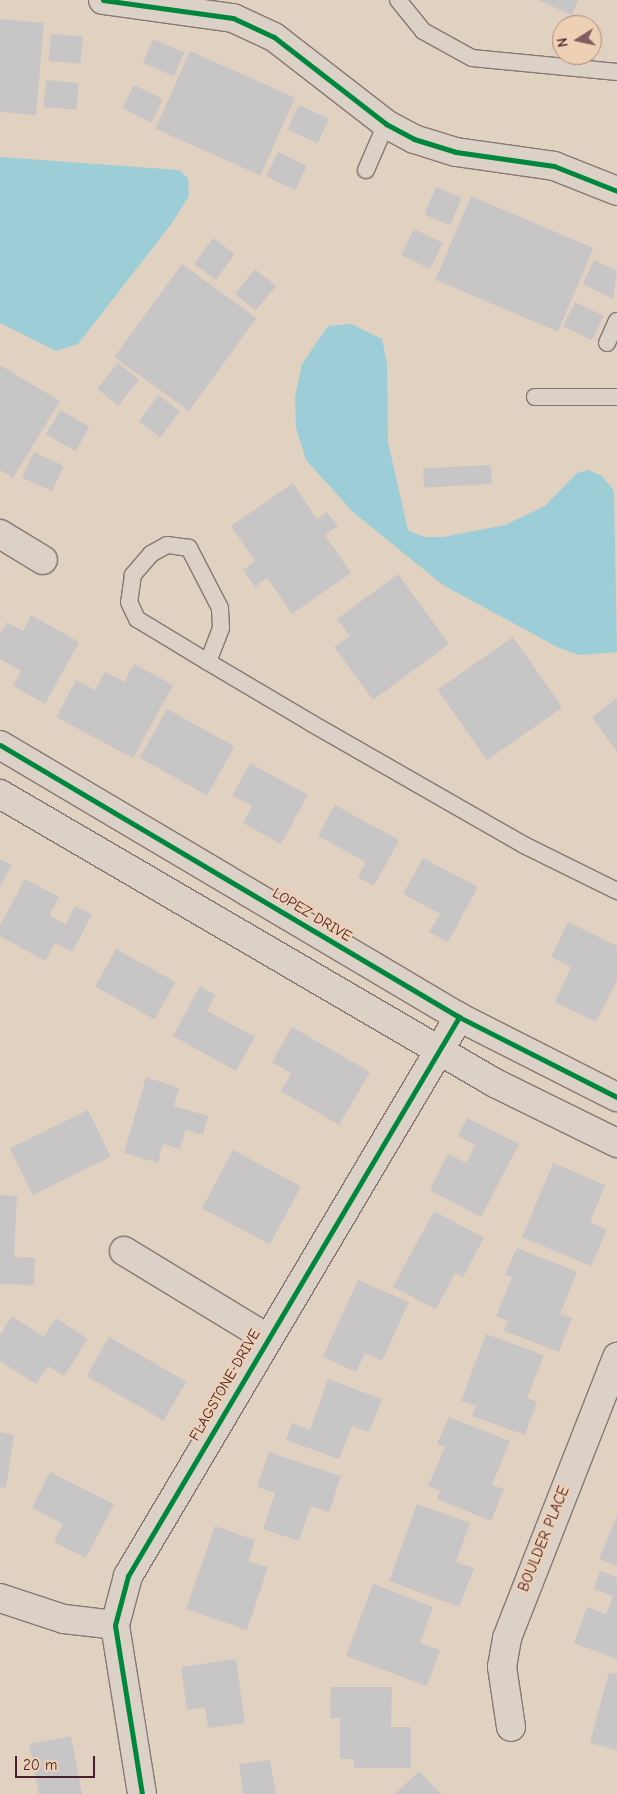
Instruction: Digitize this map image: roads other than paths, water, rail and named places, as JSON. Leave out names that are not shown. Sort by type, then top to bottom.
[{"type":"street","points":[[103,0],[211,12],[254,27],[293,50],[386,124],[456,152],[554,166],[617,191]]},
{"type":"street","points":[[0,534],[43,560]]},
{"type":"street","name":"LOPEZ DRIVE","points":[[0,746],[459,1017],[617,1097]]},
{"type":"street","points":[[0,794],[438,1051],[617,1143]]},
{"type":"street","name":"FLAGSTONE DRIVE","points":[[142,1794],[115,1625],[128,1576],[267,1338],[459,1017]]},
{"type":"street","points":[[124,1251],[267,1338]]},
{"type":"street","name":"BOULDER PLACE","points":[[511,1727],[502,1667],[507,1638],[617,1357]]},
{"type":"street","points":[[0,1598],[64,1618],[115,1625]]},
{"type":"lane","points":[[398,0],[423,31],[472,58],[617,72]]},
{"type":"lane","points":[[366,170],[386,124]]},
{"type":"lane","points":[[607,343],[617,321]]},
{"type":"lane","points":[[535,397],[617,397]]},
{"type":"lane","points":[[208,662],[221,628],[220,608],[189,548],[167,545],[151,554],[133,575],[130,602],[137,619],[208,662],[524,845],[617,891]]},
{"type":"water","points":[[0,157],[179,170],[188,178],[189,196],[172,223],[78,344],[56,351],[0,323]]},
{"type":"water","points":[[351,324],[382,339],[387,363],[388,442],[408,530],[424,537],[443,537],[505,525],[545,506],[577,473],[588,470],[602,476],[614,491],[617,652],[579,655],[557,647],[443,585],[353,512],[306,460],[296,428],[295,397],[302,364],[328,326]]}]
